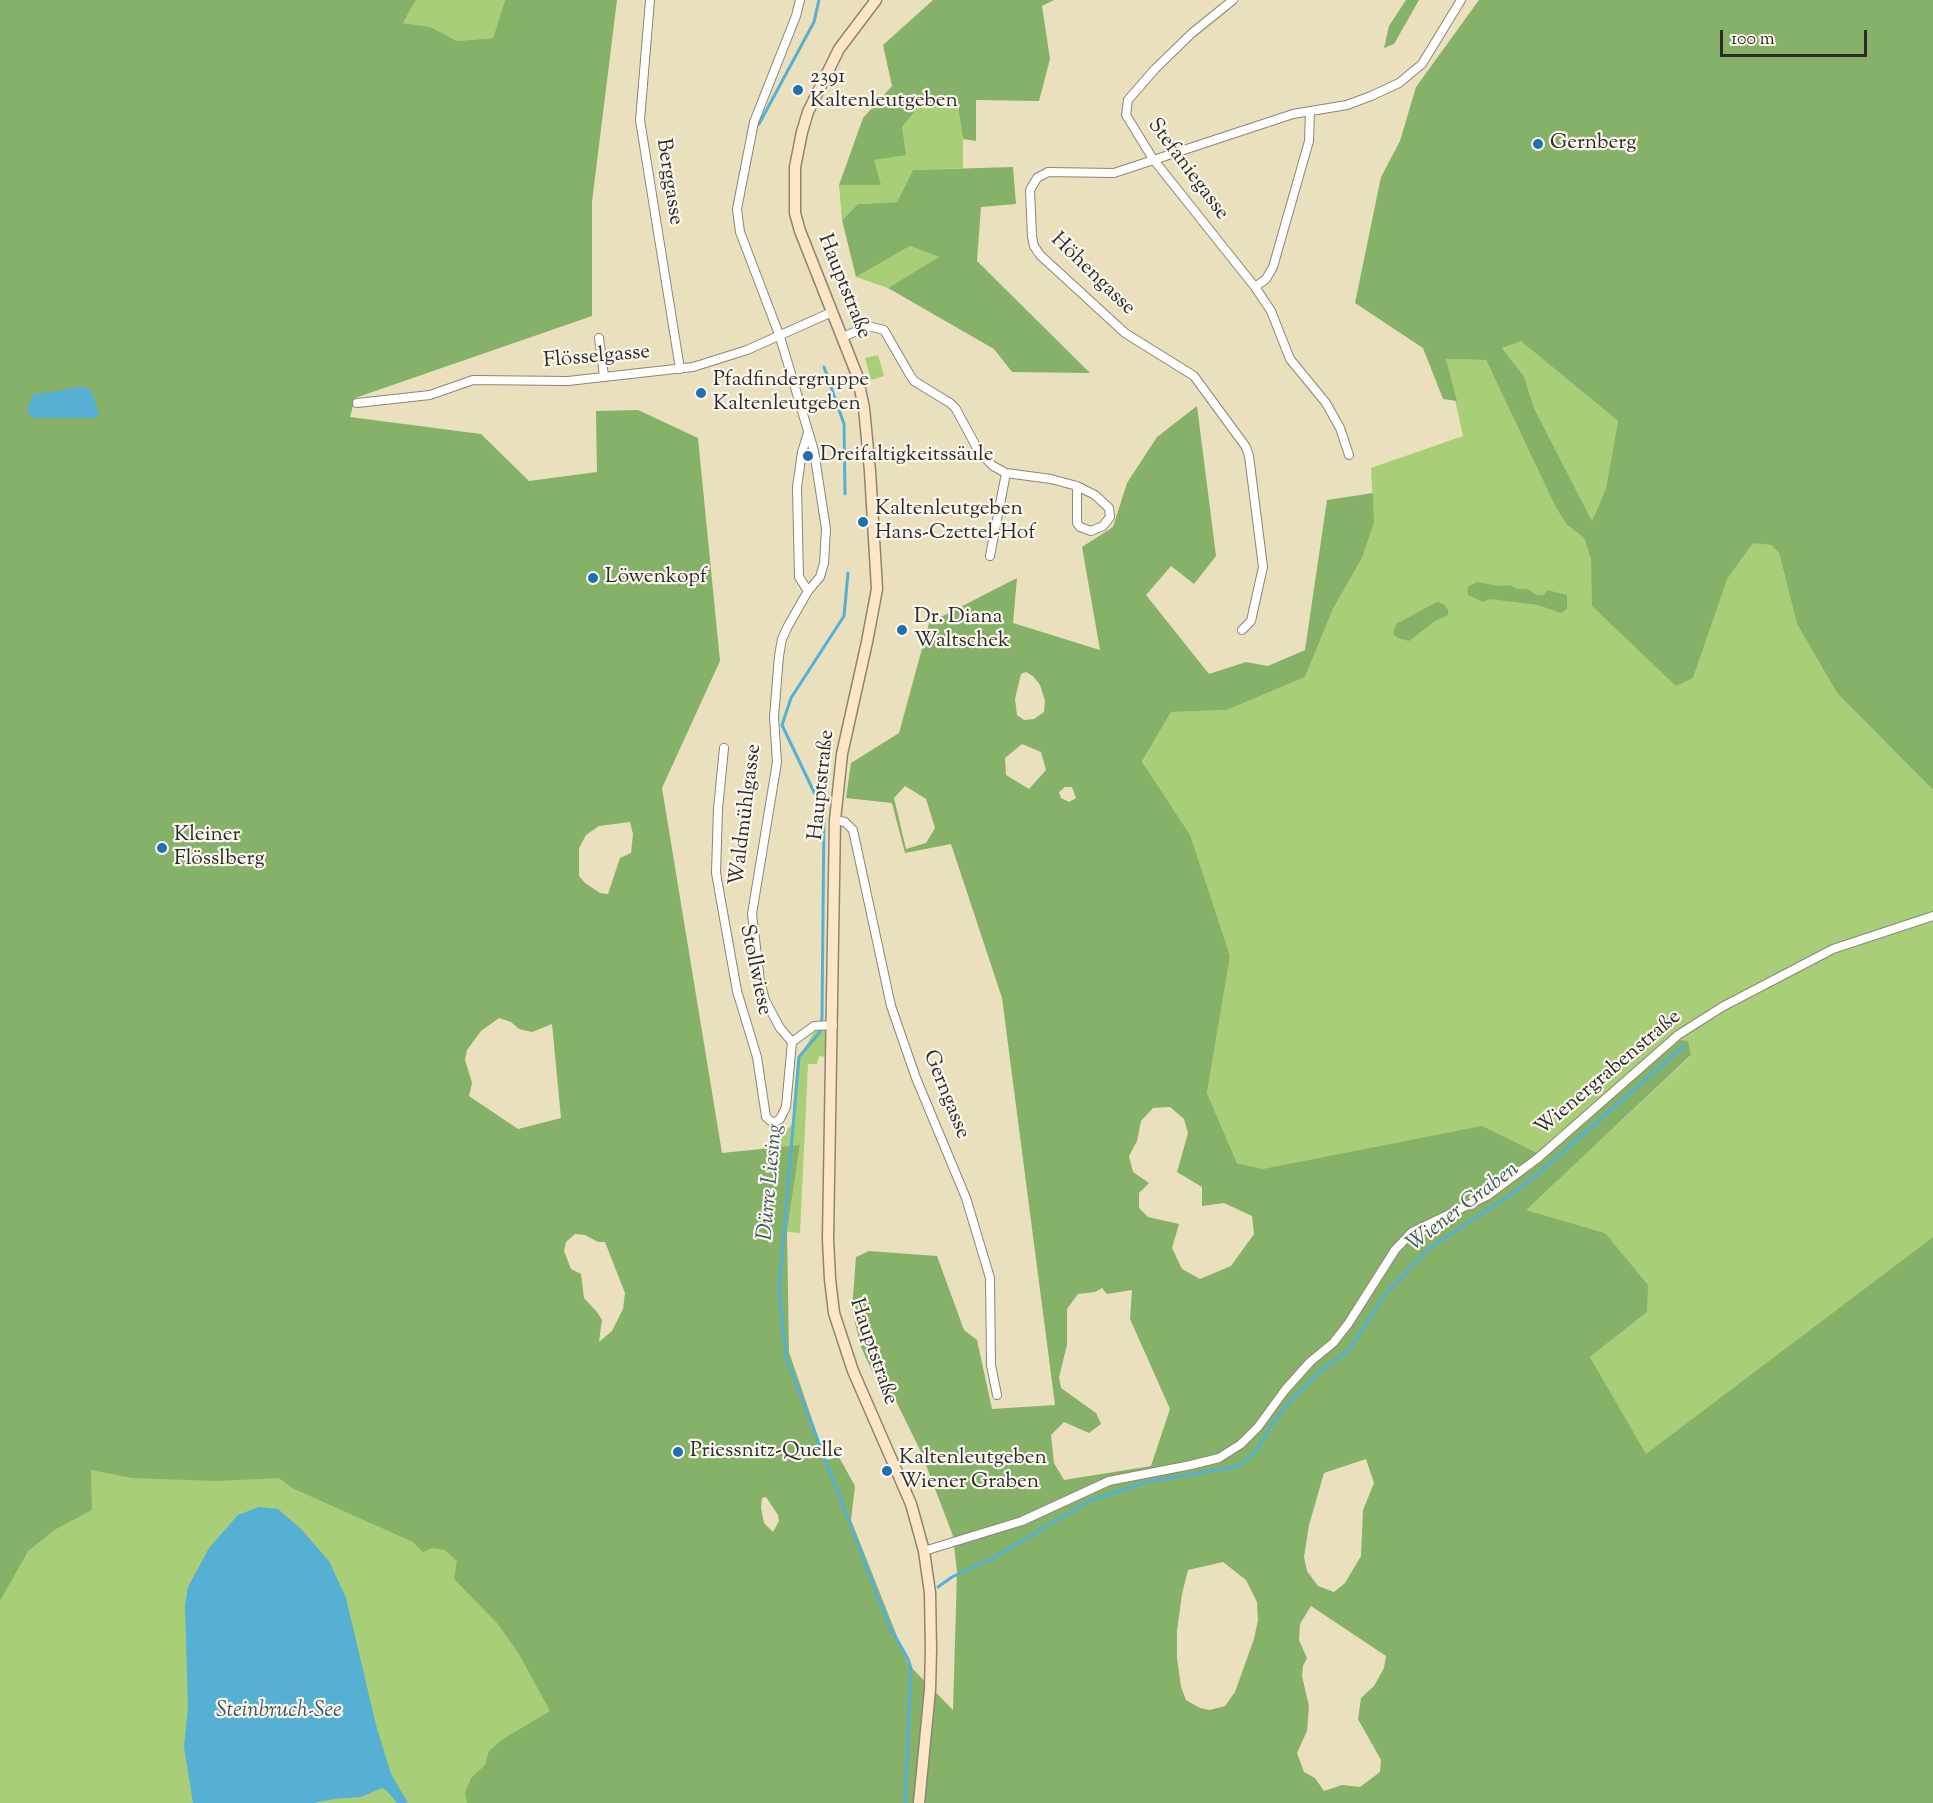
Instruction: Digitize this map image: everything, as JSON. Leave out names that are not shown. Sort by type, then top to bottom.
[{"type":"main road","name":"Hauptstraße","points":[[876,0],[830,66],[808,112],[796,159],[795,213],[857,375],[864,408],[874,522],[877,589],[842,754],[835,820],[828,1239],[834,1313],[853,1371],[911,1504],[924,1551],[930,1593],[932,1637],[919,1803]]},
{"type":"street","name":"Berggasse","points":[[650,0],[640,120],[680,369]]},
{"type":"street","name":"Waldmühlgasse","points":[[792,1042],[780,1028],[765,1000],[760,981],[752,914],[777,762],[774,717],[782,639],[808,591],[820,577],[824,563],[826,529],[814,451],[780,337],[740,232],[737,209],[754,122],[796,16],[800,0]]},
{"type":"street","name":"Stefaniegasse","points":[[1233,0],[1192,33],[1155,69],[1127,102],[1125,112],[1154,159],[1255,287],[1271,311],[1290,359],[1326,403],[1340,428],[1349,455]]},
{"type":"street","name":"Höhengasse","points":[[1242,630],[1251,621],[1263,567],[1246,447],[1194,376],[1125,333],[1043,259],[1033,242],[1029,194],[1032,185],[1040,175],[1052,171],[1114,173],[1293,114],[1357,102],[1399,82],[1416,70],[1427,58],[1461,0]]},
{"type":"street","points":[[1255,287],[1266,279],[1273,267],[1309,141],[1310,111]]},
{"type":"street","name":"Flösselgasse","points":[[357,403],[430,395],[473,380],[568,381],[680,369],[731,356],[780,337],[832,312]]},
{"type":"street","points":[[843,337],[868,326],[884,330],[910,375],[956,409],[978,450],[993,466],[1006,473],[1051,479],[1077,486],[1095,495],[1109,508],[1110,517],[1103,526],[1092,531],[1080,527],[1077,523],[1077,486]]},
{"type":"street","points":[[599,338],[604,376]]},
{"type":"street","points":[[808,433],[802,452],[797,487],[799,577],[808,591]]},
{"type":"street","points":[[990,556],[1006,473]]},
{"type":"street","name":"Stollwiese","points":[[724,748],[716,873],[737,991],[757,1057],[766,1117],[773,1123],[780,1119],[786,1107],[792,1042]]},
{"type":"street","name":"Gerngasse","points":[[835,820],[845,822],[853,830],[891,1006],[916,1078],[966,1198],[990,1278],[991,1365],[997,1395]]},
{"type":"street","name":"Wienergrabenstraße","points":[[924,1551],[1022,1521],[1109,1481],[1219,1458],[1240,1444],[1258,1427],[1285,1390],[1310,1362],[1333,1343],[1348,1324],[1395,1250],[1412,1232],[1487,1196],[1538,1158],[1678,1035],[1722,1007],[1833,949],[1933,916]]},
{"type":"street","points":[[792,1042],[814,1026],[830,1025]]},
{"type":"green space","points":[[0,0],[416,0],[403,23],[431,27],[457,41],[493,38],[505,0],[617,0],[592,202],[592,316],[355,398],[350,417],[481,434],[529,481],[597,472],[596,411],[638,410],[698,438],[720,661],[662,788],[722,1153],[800,1145],[787,1232],[789,1352],[826,1460],[839,1457],[855,1486],[851,1520],[908,1664],[953,1710],[957,1572],[953,1536],[921,1452],[892,1393],[883,1395],[861,1347],[852,1310],[856,1257],[869,1251],[937,1256],[964,1330],[977,1340],[992,1409],[1055,1405],[1002,998],[951,844],[905,853],[892,803],[846,798],[851,763],[899,733],[929,623],[1017,578],[1013,623],[1100,650],[1082,547],[1113,527],[1127,483],[1157,437],[1197,406],[1216,556],[1194,584],[1171,566],[1146,595],[1209,674],[1246,662],[1268,666],[1305,650],[1327,500],[1373,493],[1374,523],[1362,558],[1333,609],[1305,677],[1227,710],[1171,712],[1142,762],[1190,835],[1230,956],[1207,1093],[1237,1163],[1263,1169],[1482,1126],[1543,1156],[1680,1040],[1688,1041],[1691,1055],[1526,1210],[1605,1233],[1648,1285],[1647,1312],[1590,1357],[1646,1454],[1933,1237],[1933,1803],[467,1803],[465,1793],[471,1778],[485,1765],[489,1751],[503,1739],[550,1711],[519,1654],[497,1623],[454,1579],[457,1561],[445,1550],[432,1548],[423,1552],[413,1542],[292,1488],[279,1478],[217,1481],[132,1478],[91,1470],[92,1510],[56,1529],[28,1551],[0,1601]],"holes":[[[1026,672],[1033,676],[1040,685],[1045,701],[1044,712],[1034,719],[1024,720],[1017,715],[1015,699],[1021,674]],[[1022,744],[1041,752],[1046,770],[1029,789],[1006,775],[1005,758]],[[905,786],[926,799],[935,828],[926,843],[906,849],[894,798]],[[1065,787],[1072,787],[1076,798],[1069,802],[1061,798],[1059,792]],[[630,822],[633,834],[631,853],[620,858],[608,894],[600,893],[579,876],[579,848],[586,835],[599,826]],[[499,1018],[511,1022],[519,1029],[532,1032],[552,1024],[561,1118],[518,1129],[469,1096],[472,1083],[465,1060],[467,1050],[481,1031]],[[1170,1107],[1184,1119],[1188,1133],[1177,1172],[1202,1187],[1202,1206],[1224,1203],[1252,1216],[1254,1234],[1231,1266],[1200,1279],[1182,1269],[1172,1248],[1179,1224],[1148,1217],[1139,1208],[1139,1193],[1149,1183],[1133,1172],[1129,1156],[1137,1141],[1141,1121],[1153,1108]],[[575,1234],[585,1235],[598,1242],[605,1242],[625,1293],[623,1309],[612,1331],[599,1342],[602,1320],[584,1298],[581,1274],[571,1269],[564,1251],[566,1242]],[[1102,1288],[1107,1294],[1132,1290],[1130,1319],[1170,1409],[1151,1466],[1064,1480],[1054,1463],[1051,1435],[1064,1422],[1089,1433],[1101,1424],[1096,1413],[1061,1388],[1059,1377],[1067,1345],[1067,1309],[1078,1294],[1095,1292]],[[1366,1459],[1374,1483],[1363,1510],[1361,1556],[1345,1583],[1334,1592],[1318,1586],[1307,1571],[1304,1557],[1309,1525],[1324,1473]],[[766,1497],[778,1515],[779,1521],[773,1532],[764,1523],[762,1498]],[[1223,1562],[1246,1580],[1257,1602],[1258,1620],[1254,1639],[1235,1692],[1225,1706],[1210,1710],[1200,1708],[1186,1700],[1181,1687],[1177,1658],[1177,1631],[1188,1570]],[[1311,1606],[1386,1656],[1384,1668],[1374,1686],[1361,1698],[1358,1719],[1381,1760],[1380,1772],[1360,1787],[1342,1785],[1324,1791],[1315,1778],[1304,1772],[1297,1753],[1307,1731],[1309,1706],[1302,1676],[1307,1658],[1299,1640],[1300,1624]]]},
{"type":"green space","points":[[416,0],[505,0],[493,38],[457,41],[431,27],[403,23]]},
{"type":"green space","points":[[933,0],[1054,0],[1042,6],[1050,59],[1039,101],[976,100],[976,141],[963,139],[957,101],[923,101],[902,127],[906,155],[874,160],[881,185],[839,185],[863,118],[892,86],[883,45]]},
{"type":"green space","points":[[1406,0],[1419,0],[1394,44],[1384,48],[1389,26]]},
{"type":"green space","points":[[1479,0],[1933,0],[1933,790],[1837,693],[1797,624],[1779,553],[1771,545],[1753,543],[1727,579],[1693,678],[1676,686],[1592,606],[1591,559],[1584,538],[1566,524],[1555,506],[1486,360],[1446,359],[1457,401],[1443,399],[1423,348],[1355,303],[1381,177],[1400,141],[1416,87]],"holes":[[[1521,341],[1618,421],[1606,488],[1592,521],[1534,408],[1524,376],[1502,348]]]},
{"type":"green space","points":[[923,101],[957,101],[963,139],[963,168],[913,170],[897,202],[858,204],[842,220],[839,185],[880,185],[873,160]]},
{"type":"green space","points":[[1013,167],[1016,204],[981,207],[977,261],[1090,373],[1012,372],[994,349],[888,288],[939,257],[910,246],[856,277],[842,220],[858,204],[897,202],[913,170]]},
{"type":"green space","points":[[910,246],[940,257],[888,288],[856,277]]},
{"type":"green space","points":[[1521,340],[1618,421],[1606,488],[1592,521],[1534,408],[1524,376],[1502,348]]},
{"type":"green space","points":[[878,355],[884,376],[871,380],[865,358]]},
{"type":"green space","points":[[1446,359],[1486,360],[1555,506],[1566,524],[1584,538],[1591,559],[1592,578],[1693,678],[1726,579],[1753,542],[1771,545],[1779,553],[1797,624],[1837,693],[1933,790],[1933,1237],[1646,1455],[1590,1357],[1647,1312],[1605,1233],[1525,1210],[1691,1056],[1680,1040],[1543,1156],[1263,1169],[1237,1163],[1207,1093],[1230,955],[1142,763],[1171,712],[1227,710],[1305,677],[1333,609],[1362,558],[1374,523],[1371,468],[1463,436]]},
{"type":"green space","points":[[1477,582],[1499,586],[1510,585],[1517,589],[1527,589],[1537,595],[1544,595],[1547,590],[1567,595],[1567,609],[1561,613],[1538,605],[1490,599],[1483,602],[1468,595],[1469,586]]},
{"type":"green space","points":[[1437,602],[1444,604],[1448,615],[1435,621],[1409,641],[1393,634],[1396,624]]},
{"type":"green space","points":[[816,1029],[827,1029],[825,1057],[819,1056],[817,1064],[808,1064],[800,1233],[787,1232],[800,1146],[773,1148],[776,1133],[784,1132],[792,1125],[797,1061]]},
{"type":"green space","points":[[0,1409],[276,1476],[393,1485],[681,1803],[0,1803]]},
{"type":"water","points":[[81,387],[88,388],[92,393],[99,414],[97,418],[34,418],[27,412],[32,395]]},
{"type":"water","name":"Steinbruch-See","points":[[259,1507],[278,1509],[301,1529],[329,1561],[346,1598],[376,1725],[391,1774],[408,1803],[397,1803],[382,1788],[361,1797],[314,1803],[193,1803],[184,1747],[188,1707],[185,1605],[188,1587],[209,1548],[238,1515]]},
{"type":"waterway","name":"Dürre Liesing","points":[[759,124],[814,22],[819,0]]},
{"type":"waterway","name":"Dürre Liesing","points":[[824,367],[844,424],[845,494]]},
{"type":"waterway","name":"Dürre Liesing","points":[[848,573],[844,616],[791,698],[782,725],[824,813],[822,1017],[820,1032],[799,1057],[779,1289],[786,1357],[883,1610],[911,1668],[905,1803]]},
{"type":"waterway","name":"Wiener Graben","points":[[938,1587],[952,1577],[995,1557],[1089,1501],[1147,1482],[1239,1466],[1257,1450],[1272,1424],[1292,1399],[1319,1372],[1348,1351],[1387,1292],[1431,1247],[1509,1196],[1540,1172],[1685,1045]]},
{"type":"place","name":"2391 Kaltenleutgeben","points":[[798,90]]},
{"type":"place","name":"Gernberg","points":[[1538,144]]},
{"type":"place","name":"Pfadfindergruppe Kaltenleutgeben","points":[[701,393]]},
{"type":"place","name":"Dreifaltigkeitssäule","points":[[808,456]]},
{"type":"place","name":"Kaltenleutgeben Hans-Czettel-Hof","points":[[863,522]]},
{"type":"place","name":"Löwenkopf","points":[[593,578]]},
{"type":"place","name":"Dr. Diana Waltschek","points":[[902,630]]},
{"type":"place","name":"Kleiner Flösslberg","points":[[162,848]]},
{"type":"place","name":"Priessnitz-Quelle","points":[[678,1452]]},
{"type":"place","name":"Kaltenleutgeben Wiener Graben","points":[[887,1471]]}]
